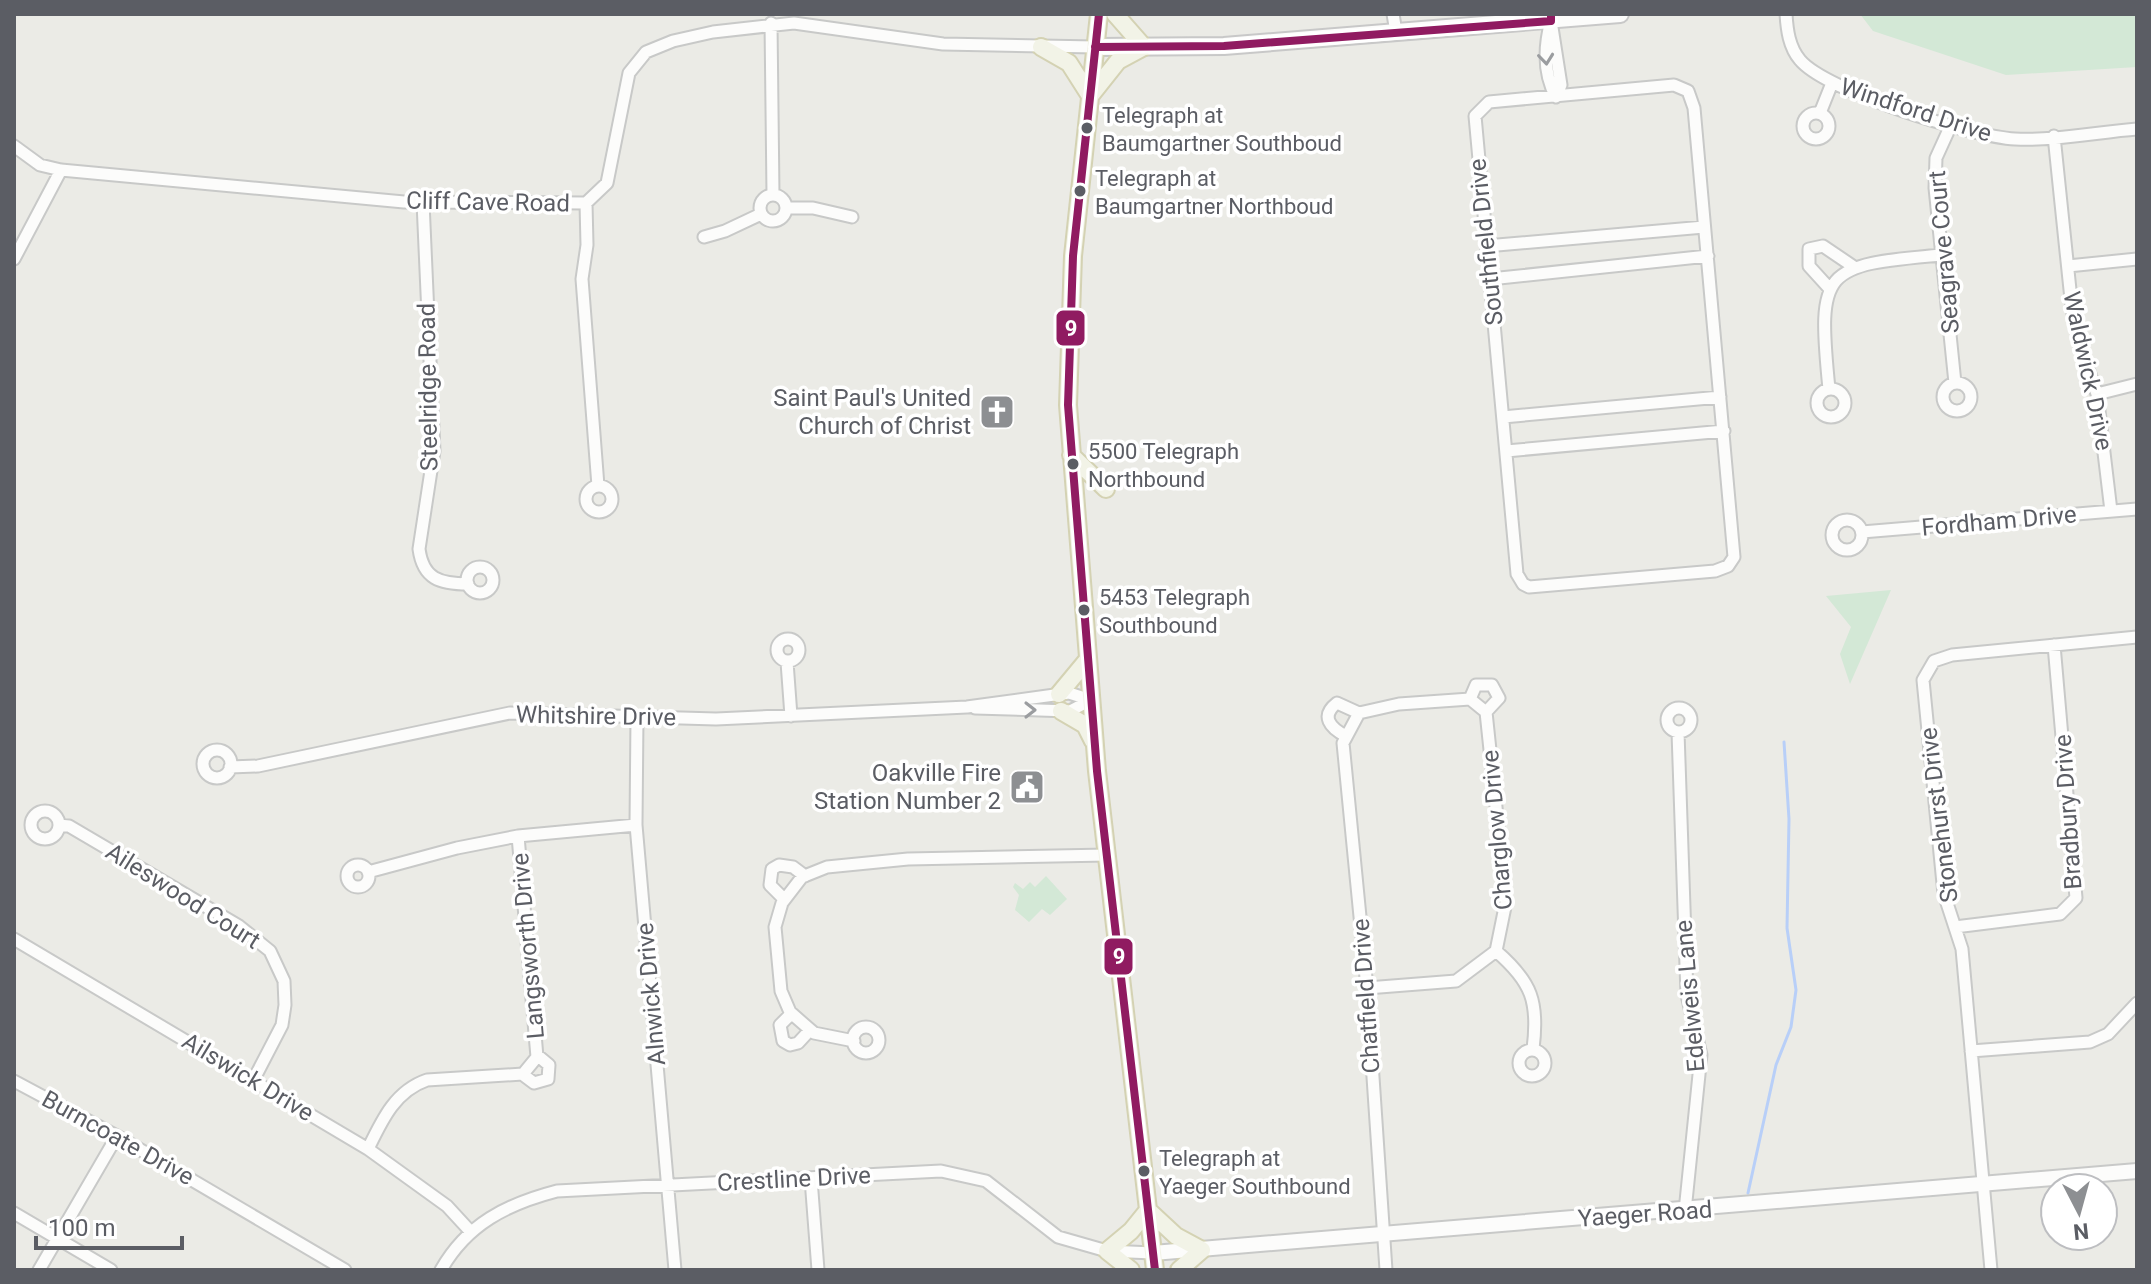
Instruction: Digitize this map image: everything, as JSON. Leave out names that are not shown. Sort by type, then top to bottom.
[{"type":"main road","points":[[1099,14],[1069,313],[1071,455],[1095,744],[1154,1262]]},
{"type":"main road","points":[[1115,14],[1144,47]]},
{"type":"main road","points":[[1095,47],[1224,46],[1551,17],[1620,14]]},
{"type":"main road","points":[[1041,47],[1069,63],[1090,96]]},
{"type":"main road","points":[[1090,96],[1118,61],[1144,47]]},
{"type":"main road","points":[[1071,455],[1106,489]]},
{"type":"main road","points":[[1088,659],[1060,702],[1085,725],[1095,744]]},
{"type":"main road","points":[[1148,1210],[1176,1236],[1202,1250],[1179,1270]]},
{"type":"main road","points":[[1131,1270],[1107,1251],[1131,1231],[1148,1210]]},
{"type":"street","points":[[1393,14],[1396,32]]},
{"type":"street","name":"Windford Drive","points":[[1786,14],[1794,52],[1812,71],[1832,83],[1951,125],[1989,137],[2020,139],[2137,129]]},
{"type":"street","points":[[1551,17],[1545,45],[1548,80],[1556,97]]},
{"type":"street","name":"Cliff Cave Road","points":[[14,146],[40,165],[61,170],[423,202],[586,203],[607,183],[629,73],[646,52],[713,32],[771,23],[820,24],[932,43],[1095,47]]},
{"type":"street","points":[[771,23],[773,195]]},
{"type":"street","points":[[1820,113],[1832,83]]},
{"type":"street","name":"Southfield Drive","points":[[1674,85],[1688,91],[1694,108],[1734,557],[1728,566],[1715,571],[1536,588],[1523,584],[1517,574],[1475,116],[1489,102],[1556,97],[1674,85]]},
{"type":"street","name":"Seagrave Court","points":[[1951,125],[1936,158],[1955,383]]},
{"type":"street","name":"Waldwick Drive","points":[[2054,136],[2080,346],[2097,394],[2111,511]]},
{"type":"street","points":[[14,259],[61,170]]},
{"type":"street","points":[[761,214],[764,199],[773,195],[783,198],[787,208]]},
{"type":"street","name":"Steelridge Road","points":[[423,202],[434,451],[419,549],[421,563],[429,576],[440,583],[468,584]]},
{"type":"street","points":[[586,203],[587,245],[582,279],[598,486]]},
{"type":"street","points":[[761,214],[768,221],[779,220],[787,208]]},
{"type":"street","points":[[787,208],[813,208],[852,217]]},
{"type":"street","points":[[704,237],[761,214]]},
{"type":"street","points":[[1486,246],[1704,227]]},
{"type":"street","points":[[1829,288],[1809,266],[1809,249],[1823,246],[1854,267]]},
{"type":"street","points":[[1829,389],[1823,307],[1829,288],[1854,267],[1876,260],[1942,255]]},
{"type":"street","points":[[1490,279],[1708,256]]},
{"type":"street","points":[[2068,266],[2137,259]]},
{"type":"street","points":[[2097,394],[2137,384]]},
{"type":"street","points":[[1503,417],[1720,397]]},
{"type":"street","points":[[1506,451],[1724,431]]},
{"type":"street","name":"Fordham Drive","points":[[1862,532],[2137,509]]},
{"type":"street","name":"Stonehurst Drive","points":[[1991,1270],[1962,949],[1944,894],[1923,680],[1928,667],[1942,657],[2137,637]]},
{"type":"street","name":"Bradbury Drive","points":[[1955,927],[2060,914],[2076,898],[2054,645]]},
{"type":"street","points":[[787,662],[791,716]]},
{"type":"street","name":"Charglow Drive","points":[[1348,730],[1331,727],[1327,719],[1329,709],[1337,703],[1350,706],[1359,713],[1399,704],[1470,699],[1476,685],[1492,685],[1499,698],[1486,712],[1506,902],[1496,951]]},
{"type":"street","points":[[1470,699],[1486,712]]},
{"type":"street","name":"Whitshire Drive","points":[[230,767],[258,766],[510,713],[716,719],[1060,702],[1070,711],[1091,700]]},
{"type":"street","points":[[1348,730],[1359,713]]},
{"type":"street","name":"Alnwick Drive","points":[[637,717],[636,825],[675,1270]]},
{"type":"street","name":"Chatfield Drive","points":[[1348,730],[1343,743],[1367,988],[1386,1270]]},
{"type":"street","name":"Edelweis Lane","points":[[1678,732],[1687,995],[1701,1055],[1685,1211]]},
{"type":"street","name":"Aileswood Court","points":[[59,825],[69,826],[239,926],[270,951],[284,981],[285,1005],[282,1025],[254,1079]]},
{"type":"street","points":[[368,872],[457,848],[518,836],[636,825]]},
{"type":"street","name":"Langsworth Drive","points":[[368,1149],[382,1118],[413,1085],[427,1080],[522,1074],[531,1067],[537,1055],[518,836]]},
{"type":"street","points":[[854,1041],[810,1030],[791,1014],[781,991],[775,927],[784,899],[805,876],[827,867],[908,859],[1107,855]]},
{"type":"street","points":[[784,899],[770,885],[772,869],[779,865],[793,867],[805,876]]},
{"type":"street","name":"Ailswick Drive","points":[[14,939],[368,1149],[447,1206],[470,1231]]},
{"type":"street","points":[[1367,988],[1456,981],[1496,951],[1527,982],[1535,1005],[1533,1049]]},
{"type":"street","points":[[1971,1051],[2090,1042],[2108,1034],[2137,1003]]},
{"type":"street","points":[[791,1014],[780,1025],[779,1033],[783,1041],[790,1045],[798,1043],[810,1030]]},
{"type":"street","name":"Langsworth Drive","points":[[522,1074],[534,1083],[548,1079],[549,1065],[537,1055]]},
{"type":"street","name":"Burncoate Drive","points":[[14,1081],[117,1136],[345,1270]]},
{"type":"street","points":[[39,1270],[117,1136]]},
{"type":"street","name":"Yaeger Road","points":[[1154,1262],[1202,1250],[2137,1171]]},
{"type":"street","name":"Crestline Drive","points":[[441,1270],[470,1231],[503,1209],[557,1191],[898,1172],[961,1173],[986,1181],[1007,1194],[1036,1222],[1058,1237],[1154,1262]]},
{"type":"street","points":[[811,1179],[818,1270]]},
{"type":"street","points":[[14,1213],[111,1270]]},
{"type":"green space","points":[[1860,14],[2137,14],[2137,67],[2006,75],[1873,31]]},
{"type":"green space","points":[[1891,590],[1850,684],[1840,654],[1851,627],[1826,596]]},
{"type":"green space","points":[[1046,876],[1067,899],[1050,915],[1042,909],[1029,922],[1015,910],[1019,895],[1013,887],[1015,883],[1023,889],[1030,882],[1035,887]]},
{"type":"waterway","points":[[1748,1193],[1776,1065],[1791,1027],[1796,990],[1787,928],[1789,819],[1784,742]]},
{"type":"transit line","name":"9","points":[[1099,14],[1073,256],[1068,405],[1097,771],[1155,1270]]},
{"type":"transit line","name":"9","points":[[1095,47],[1224,46],[1551,21],[1551,14]]},
{"type":"place","name":"Telegraph at Baumgartner Southboud","points":[[1087,128]]},
{"type":"place","name":"Telegraph at Baumgartner Northboud","points":[[1080,191]]},
{"type":"place","name":"Saint Paul's United Church of Christ","points":[[997,412]]},
{"type":"place","name":"5500 Telegraph Northbound","points":[[1073,464]]},
{"type":"place","name":"5453 Telegraph Southbound","points":[[1084,610]]},
{"type":"place","name":"Oakville Fire Station Number 2","points":[[1027,787]]},
{"type":"place","name":"Telegraph at Yaeger Southbound","points":[[1144,1171]]}]
